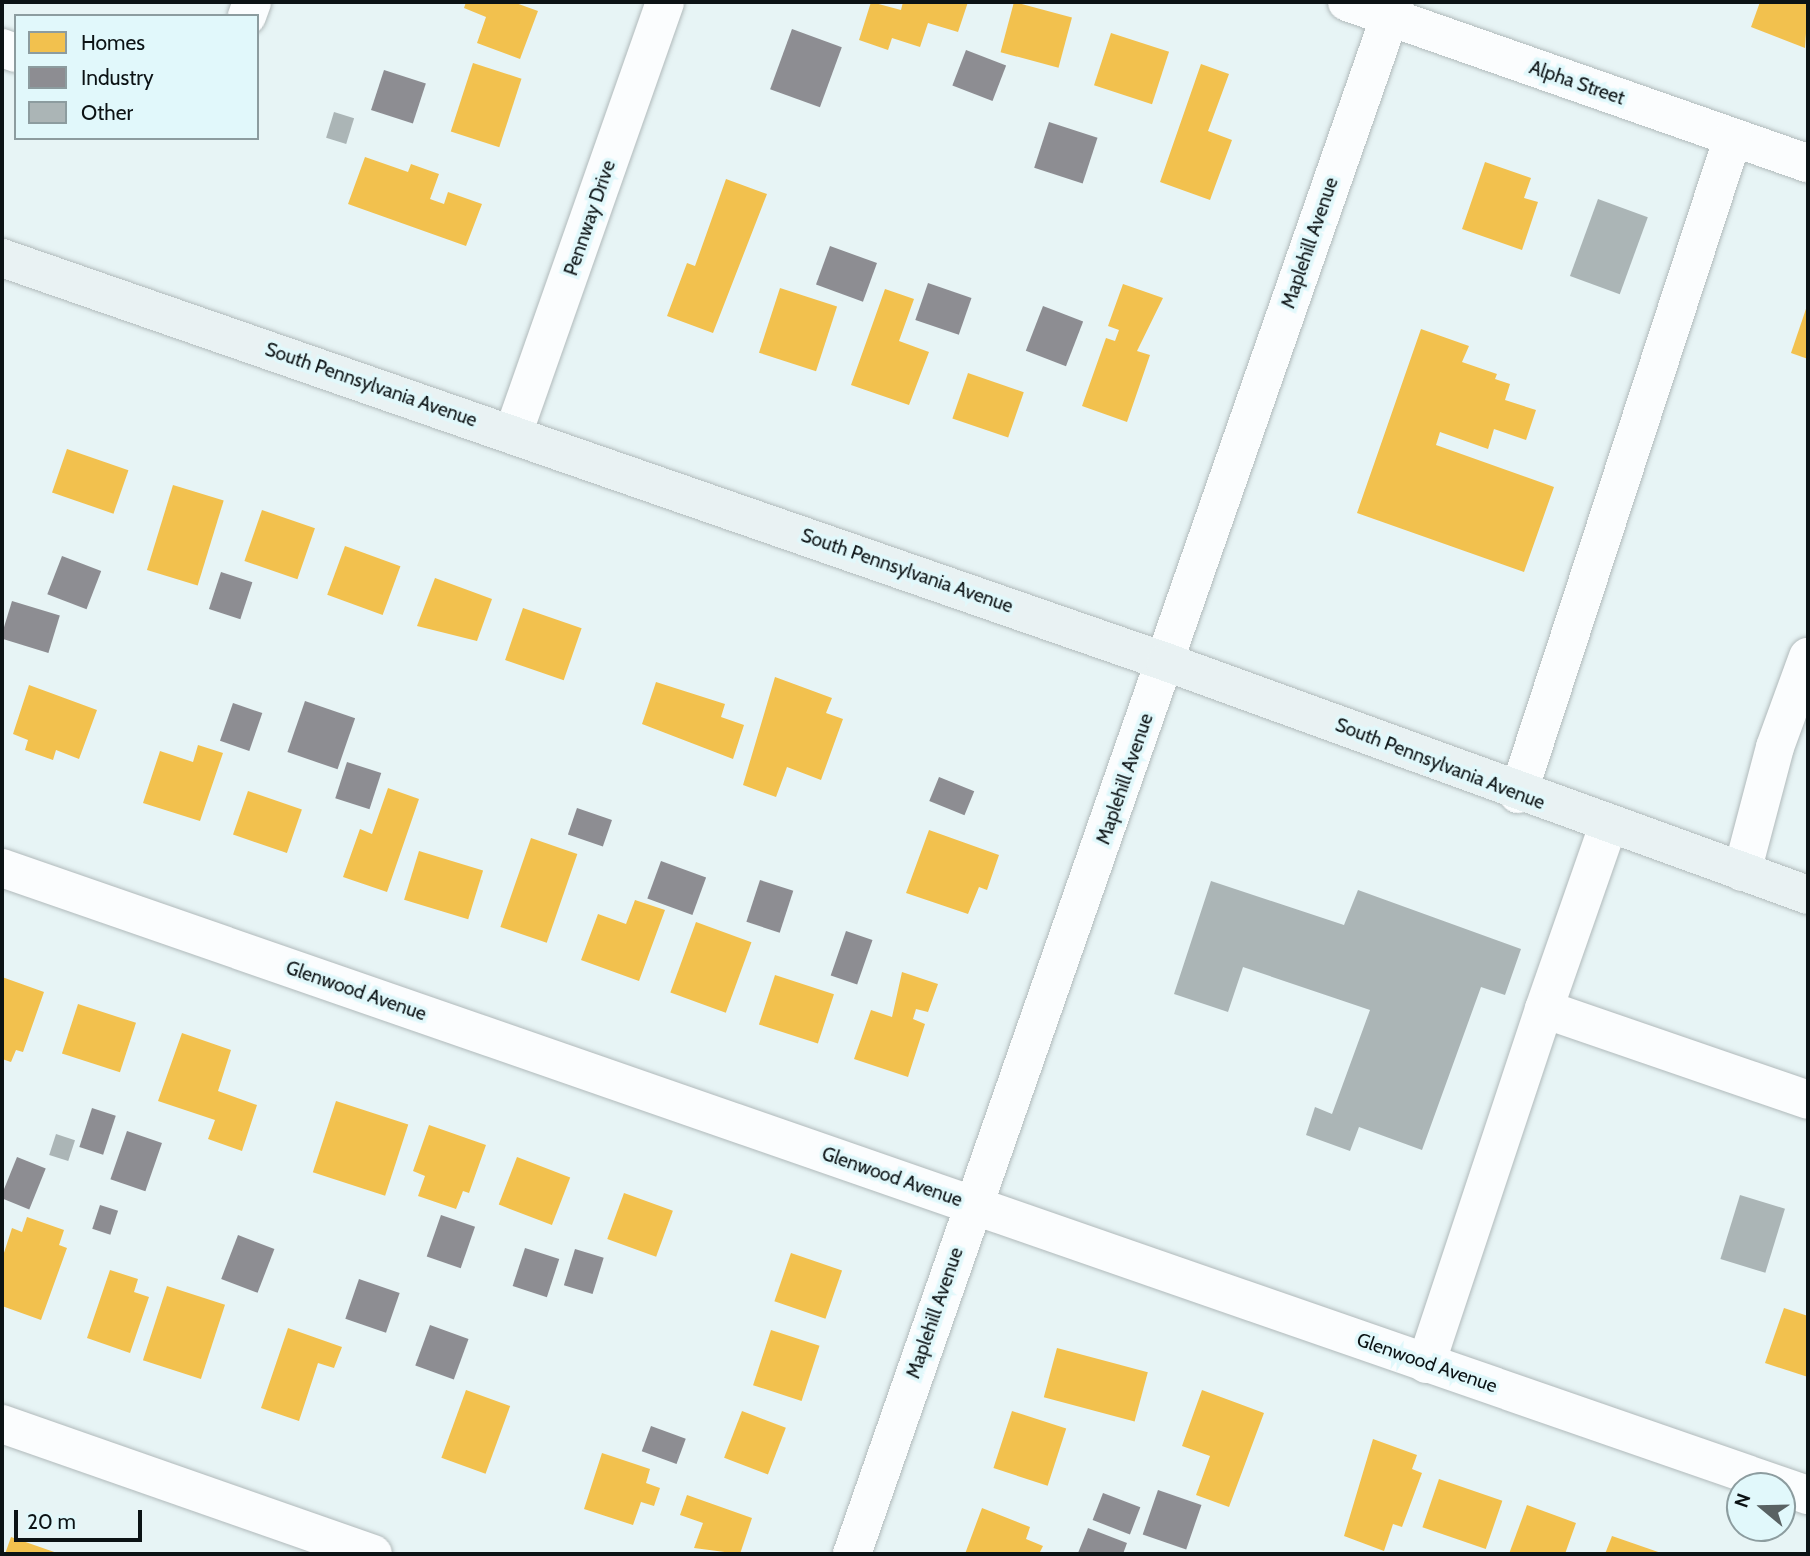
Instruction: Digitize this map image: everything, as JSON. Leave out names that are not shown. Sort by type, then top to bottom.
[{"type":"main road","name":"South Pennsylvania Avenue","points":[[2,258],[1166,662],[1518,794],[1808,895]]},
{"type":"street","name":"Pennway Drive","points":[[513,434],[666,2]]},
{"type":"street","name":"Alpha Street","points":[[1347,2],[1392,10],[1808,163]]},
{"type":"street","name":"Maplehill Avenue","points":[[852,1554],[1392,10]]},
{"type":"street","points":[[1518,794],[1733,137]]},
{"type":"street","points":[[1742,872],[1775,747],[1808,657]]},
{"type":"street","points":[[1426,1364],[1608,826]]},
{"type":"street","name":"Glenwood Avenue","points":[[2,868],[1808,1495]]},
{"type":"street","points":[[1544,1009],[1808,1100]]},
{"type":"street","points":[[2,1424],[373,1554]]},
{"type":"building: Homes","points":[[466,2],[513,2],[538,11],[520,59],[477,43],[486,17],[464,8]]},
{"type":"building: Homes","points":[[871,2],[901,10],[903,2],[968,2],[958,32],[928,23],[920,47],[892,38],[888,50],[859,40]]},
{"type":"building: Homes","points":[[1014,2],[1072,18],[1058,68],[1001,52]]},
{"type":"building: Homes","points":[[1760,2],[1808,2],[1805,48],[1751,27]]},
{"type":"building: Homes","points":[[1111,33],[1169,52],[1152,104],[1094,85]]},
{"type":"building: Homes","points":[[473,63],[522,79],[499,147],[451,131]]},
{"type":"building: Homes","points":[[1201,64],[1229,74],[1208,131],[1232,140],[1210,200],[1160,182]]},
{"type":"building: Homes","points":[[365,157],[408,172],[411,164],[439,174],[430,199],[444,204],[448,192],[482,204],[466,246],[348,204]]},
{"type":"building: Homes","points":[[1485,162],[1531,178],[1524,198],[1538,202],[1522,250],[1462,229]]},
{"type":"building: Homes","points":[[726,179],[767,194],[713,333],[667,316],[687,263],[695,266]]},
{"type":"building: Homes","points":[[1123,284],[1163,298],[1137,351],[1150,355],[1127,422],[1082,406],[1106,338],[1115,341],[1119,330],[1108,326]]},
{"type":"building: Homes","points":[[780,288],[837,307],[816,371],[759,353]]},
{"type":"building: Homes","points":[[885,289],[914,299],[899,341],[929,352],[909,405],[851,385]]},
{"type":"building: Homes","points":[[1808,303],[1808,359],[1791,353]]},
{"type":"building: Homes","points":[[1421,329],[1469,346],[1462,362],[1497,374],[1495,379],[1510,384],[1505,400],[1536,410],[1526,440],[1494,429],[1488,449],[1440,432],[1436,445],[1554,487],[1524,572],[1357,513]]},
{"type":"building: Homes","points":[[968,373],[1024,392],[1008,438],[952,418]]},
{"type":"building: Homes","points":[[67,449],[128,470],[113,514],[52,492]]},
{"type":"building: Homes","points":[[173,485],[224,500],[198,586],[147,570]]},
{"type":"building: Homes","points":[[262,510],[315,528],[297,579],[244,561]]},
{"type":"building: Homes","points":[[345,546],[400,566],[383,615],[327,595]]},
{"type":"building: Homes","points":[[435,578],[492,599],[477,641],[417,626]]},
{"type":"building: Homes","points":[[523,608],[582,628],[564,680],[505,660]]},
{"type":"building: Homes","points":[[775,677],[832,698],[826,713],[843,719],[821,780],[787,767],[776,797],[743,785]]},
{"type":"building: Homes","points":[[656,682],[725,704],[721,717],[744,725],[733,759],[642,724]]},
{"type":"building: Homes","points":[[29,685],[97,710],[79,759],[56,750],[53,760],[25,750],[28,740],[13,734]]},
{"type":"building: Homes","points":[[198,745],[223,753],[200,821],[143,803],[160,751],[193,762]]},
{"type":"building: Homes","points":[[388,788],[419,799],[387,892],[343,877],[360,829],[372,834]]},
{"type":"building: Homes","points":[[248,791],[302,810],[287,853],[233,834]]},
{"type":"building: Homes","points":[[929,830],[999,855],[987,890],[979,887],[968,914],[906,893]]},
{"type":"building: Homes","points":[[531,838],[577,854],[547,943],[500,927]]},
{"type":"building: Homes","points":[[419,851],[483,871],[468,919],[404,900]]},
{"type":"building: Homes","points":[[635,900],[665,910],[639,981],[581,960],[598,914],[626,924]]},
{"type":"building: Homes","points":[[696,922],[751,942],[726,1013],[670,992]]},
{"type":"building: Homes","points":[[902,972],[938,984],[928,1012],[916,1009],[913,1019],[925,1024],[908,1077],[854,1059],[871,1010],[892,1017]]},
{"type":"building: Homes","points":[[775,975],[834,994],[818,1044],[759,1024]]},
{"type":"building: Homes","points":[[2,977],[44,992],[23,1052],[16,1050],[11,1062],[2,1059]]},
{"type":"building: Homes","points":[[78,1004],[136,1023],[120,1072],[62,1053]]},
{"type":"building: Homes","points":[[182,1033],[231,1050],[218,1091],[257,1105],[242,1151],[208,1139],[215,1120],[158,1101]]},
{"type":"building: Homes","points":[[336,1101],[408,1124],[385,1196],[313,1172]]},
{"type":"building: Homes","points":[[429,1125],[486,1145],[469,1193],[463,1191],[456,1209],[418,1196],[425,1176],[413,1171]]},
{"type":"building: Homes","points":[[517,1157],[570,1177],[552,1225],[499,1205]]},
{"type":"building: Homes","points":[[624,1193],[673,1211],[656,1257],[607,1239]]},
{"type":"building: Homes","points":[[27,1217],[64,1230],[59,1245],[67,1248],[41,1320],[2,1306],[2,1259],[12,1228],[22,1232]]},
{"type":"building: Homes","points":[[791,1253],[842,1271],[825,1319],[774,1301]]},
{"type":"building: Homes","points":[[110,1270],[138,1279],[134,1292],[149,1297],[130,1353],[87,1338]]},
{"type":"building: Homes","points":[[167,1286],[225,1305],[201,1379],[143,1360]]},
{"type":"building: Homes","points":[[1784,1308],[1808,1316],[1808,1377],[1765,1363]]},
{"type":"building: Homes","points":[[288,1328],[342,1347],[334,1368],[318,1363],[299,1421],[261,1408]]},
{"type":"building: Homes","points":[[771,1330],[820,1346],[802,1401],[753,1385]]},
{"type":"building: Homes","points":[[1057,1348],[1148,1372],[1135,1422],[1044,1397]]},
{"type":"building: Homes","points":[[466,1390],[510,1406],[486,1474],[441,1458]]},
{"type":"building: Homes","points":[[1202,1390],[1264,1413],[1229,1507],[1196,1495],[1210,1456],[1182,1446]]},
{"type":"building: Homes","points":[[742,1411],[786,1428],[768,1475],[724,1458]]},
{"type":"building: Homes","points":[[1012,1411],[1066,1429],[1048,1486],[993,1468]]},
{"type":"building: Homes","points":[[1373,1439],[1417,1455],[1412,1469],[1422,1473],[1402,1527],[1393,1524],[1384,1551],[1344,1536]]},
{"type":"building: Homes","points":[[602,1453],[650,1469],[646,1483],[660,1488],[654,1506],[641,1502],[633,1525],[584,1509]]},
{"type":"building: Homes","points":[[1439,1479],[1502,1501],[1486,1549],[1422,1527]]},
{"type":"building: Homes","points":[[687,1495],[752,1518],[740,1554],[694,1548],[703,1523],[680,1515]]},
{"type":"building: Homes","points":[[1527,1505],[1576,1523],[1565,1554],[1509,1554]]},
{"type":"building: Homes","points":[[982,1508],[1030,1527],[1026,1539],[1043,1546],[1039,1554],[965,1554]]},
{"type":"building: Homes","points":[[1612,1536],[1664,1554],[1605,1554]]},
{"type":"building: Homes","points":[[11,1537],[60,1554],[5,1554]]},
{"type":"building: Industry","points":[[792,29],[842,47],[820,107],[770,89]]},
{"type":"building: Industry","points":[[966,50],[1006,65],[993,101],[952,85]]},
{"type":"building: Industry","points":[[384,70],[426,84],[413,124],[371,110]]},
{"type":"building: Industry","points":[[1049,122],[1098,138],[1083,183],[1034,168]]},
{"type":"building: Industry","points":[[830,246],[877,263],[863,302],[816,285]]},
{"type":"building: Industry","points":[[928,283],[971,298],[959,335],[915,320]]},
{"type":"building: Industry","points":[[1043,306],[1083,321],[1066,366],[1026,351]]},
{"type":"building: Industry","points":[[62,556],[101,571],[87,609],[47,594]]},
{"type":"building: Industry","points":[[221,572],[252,582],[240,619],[209,609]]},
{"type":"building: Industry","points":[[12,601],[60,616],[48,653],[2,639]]},
{"type":"building: Industry","points":[[305,701],[355,718],[338,769],[287,752]]},
{"type":"building: Industry","points":[[233,703],[262,713],[249,751],[220,741]]},
{"type":"building: Industry","points":[[347,762],[381,773],[369,809],[335,798]]},
{"type":"building: Industry","points":[[939,777],[974,791],[964,815],[929,801]]},
{"type":"building: Industry","points":[[577,808],[612,820],[603,847],[568,834]]},
{"type":"building: Industry","points":[[661,861],[706,877],[692,915],[647,899]]},
{"type":"building: Industry","points":[[760,880],[793,891],[780,933],[746,922]]},
{"type":"building: Industry","points":[[846,931],[872,940],[857,985],[831,975]]},
{"type":"building: Industry","points":[[92,1108],[116,1116],[103,1155],[79,1147]]},
{"type":"building: Industry","points":[[127,1131],[162,1143],[145,1191],[110,1179]]},
{"type":"building: Industry","points":[[17,1157],[46,1169],[29,1209],[2,1198]]},
{"type":"building: Industry","points":[[100,1205],[118,1211],[110,1235],[92,1229]]},
{"type":"building: Industry","points":[[441,1215],[475,1227],[461,1268],[427,1257]]},
{"type":"building: Industry","points":[[238,1235],[274,1249],[258,1293],[221,1279]]},
{"type":"building: Industry","points":[[525,1248],[559,1259],[547,1297],[513,1286]]},
{"type":"building: Industry","points":[[575,1249],[604,1258],[593,1294],[564,1285]]},
{"type":"building: Industry","points":[[359,1279],[400,1293],[386,1333],[345,1319]]},
{"type":"building: Industry","points":[[430,1325],[469,1339],[454,1379],[415,1365]]},
{"type":"building: Industry","points":[[651,1426],[686,1439],[677,1464],[642,1451]]},
{"type":"building: Industry","points":[[1158,1490],[1201,1505],[1186,1549],[1143,1534]]},
{"type":"building: Industry","points":[[1103,1493],[1140,1507],[1130,1534],[1093,1520]]},
{"type":"building: Industry","points":[[1088,1528],[1127,1543],[1123,1554],[1078,1553]]},
{"type":"building: Other","points":[[334,112],[354,118],[346,144],[326,138]]},
{"type":"building: Other","points":[[1598,199],[1648,217],[1620,294],[1570,276]]},
{"type":"building: Other","points":[[1211,881],[1344,925],[1358,890],[1521,949],[1505,995],[1481,987],[1422,1150],[1359,1127],[1350,1151],[1306,1135],[1315,1107],[1332,1114],[1370,1010],[1243,967],[1228,1012],[1174,994]]},
{"type":"building: Other","points":[[56,1134],[75,1140],[68,1161],[49,1155]]},
{"type":"building: Other","points":[[1740,1195],[1785,1209],[1765,1273],[1720,1259]]}]
